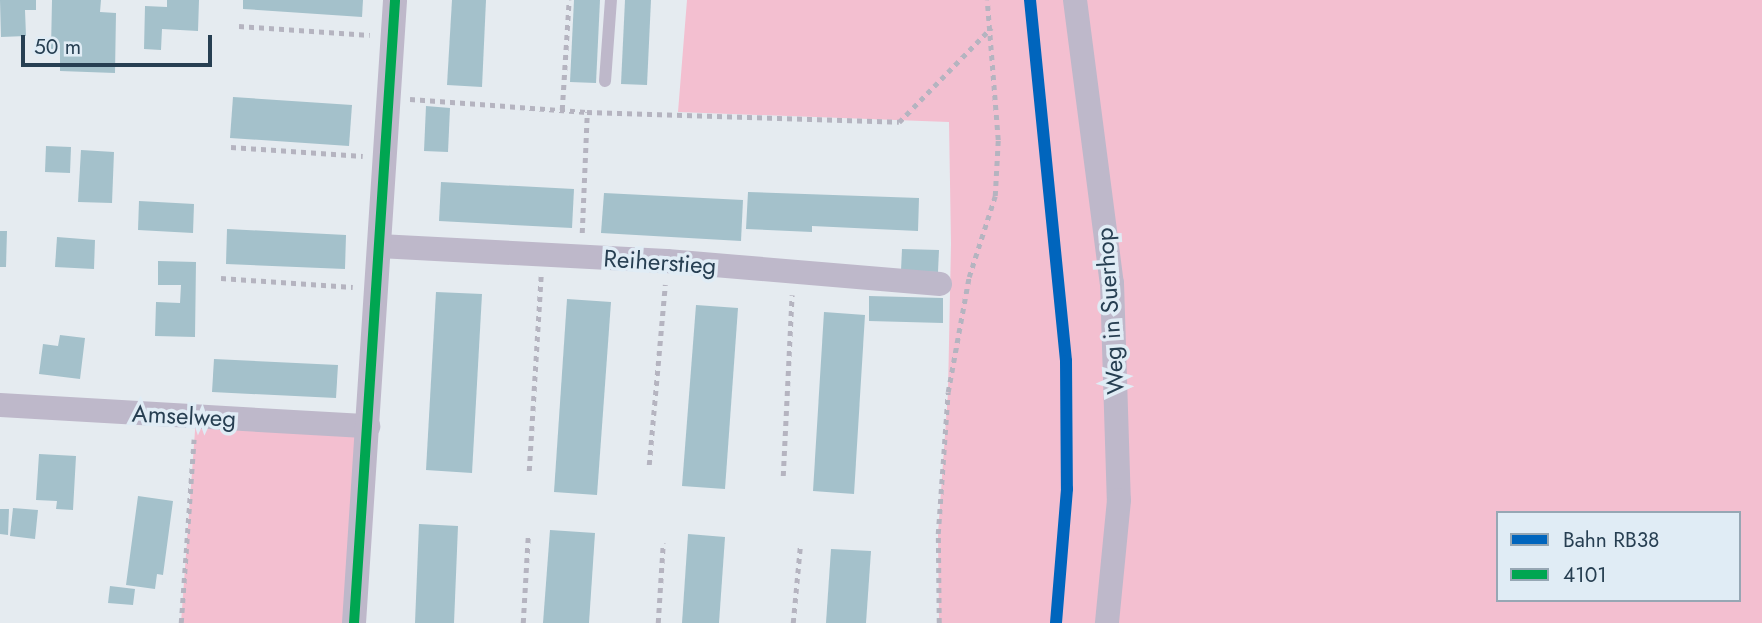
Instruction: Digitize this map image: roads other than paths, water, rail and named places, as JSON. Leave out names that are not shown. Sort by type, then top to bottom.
[{"type":"street","points":[[354,623],[395,0]]},
{"type":"street","name":"Weg in Suerhop","points":[[1075,0],[1112,283],[1119,500],[1107,623]]},
{"type":"street","name":"Reiherstieg","points":[[379,246],[667,261],[940,284]]},
{"type":"street","name":"Amselweg","points":[[0,405],[368,426]]},
{"type":"lane","points":[[605,81],[611,0]]},
{"type":"rail line","name":"RB38","points":[[1030,0],[1066,361],[1067,489],[1056,623]]}]
